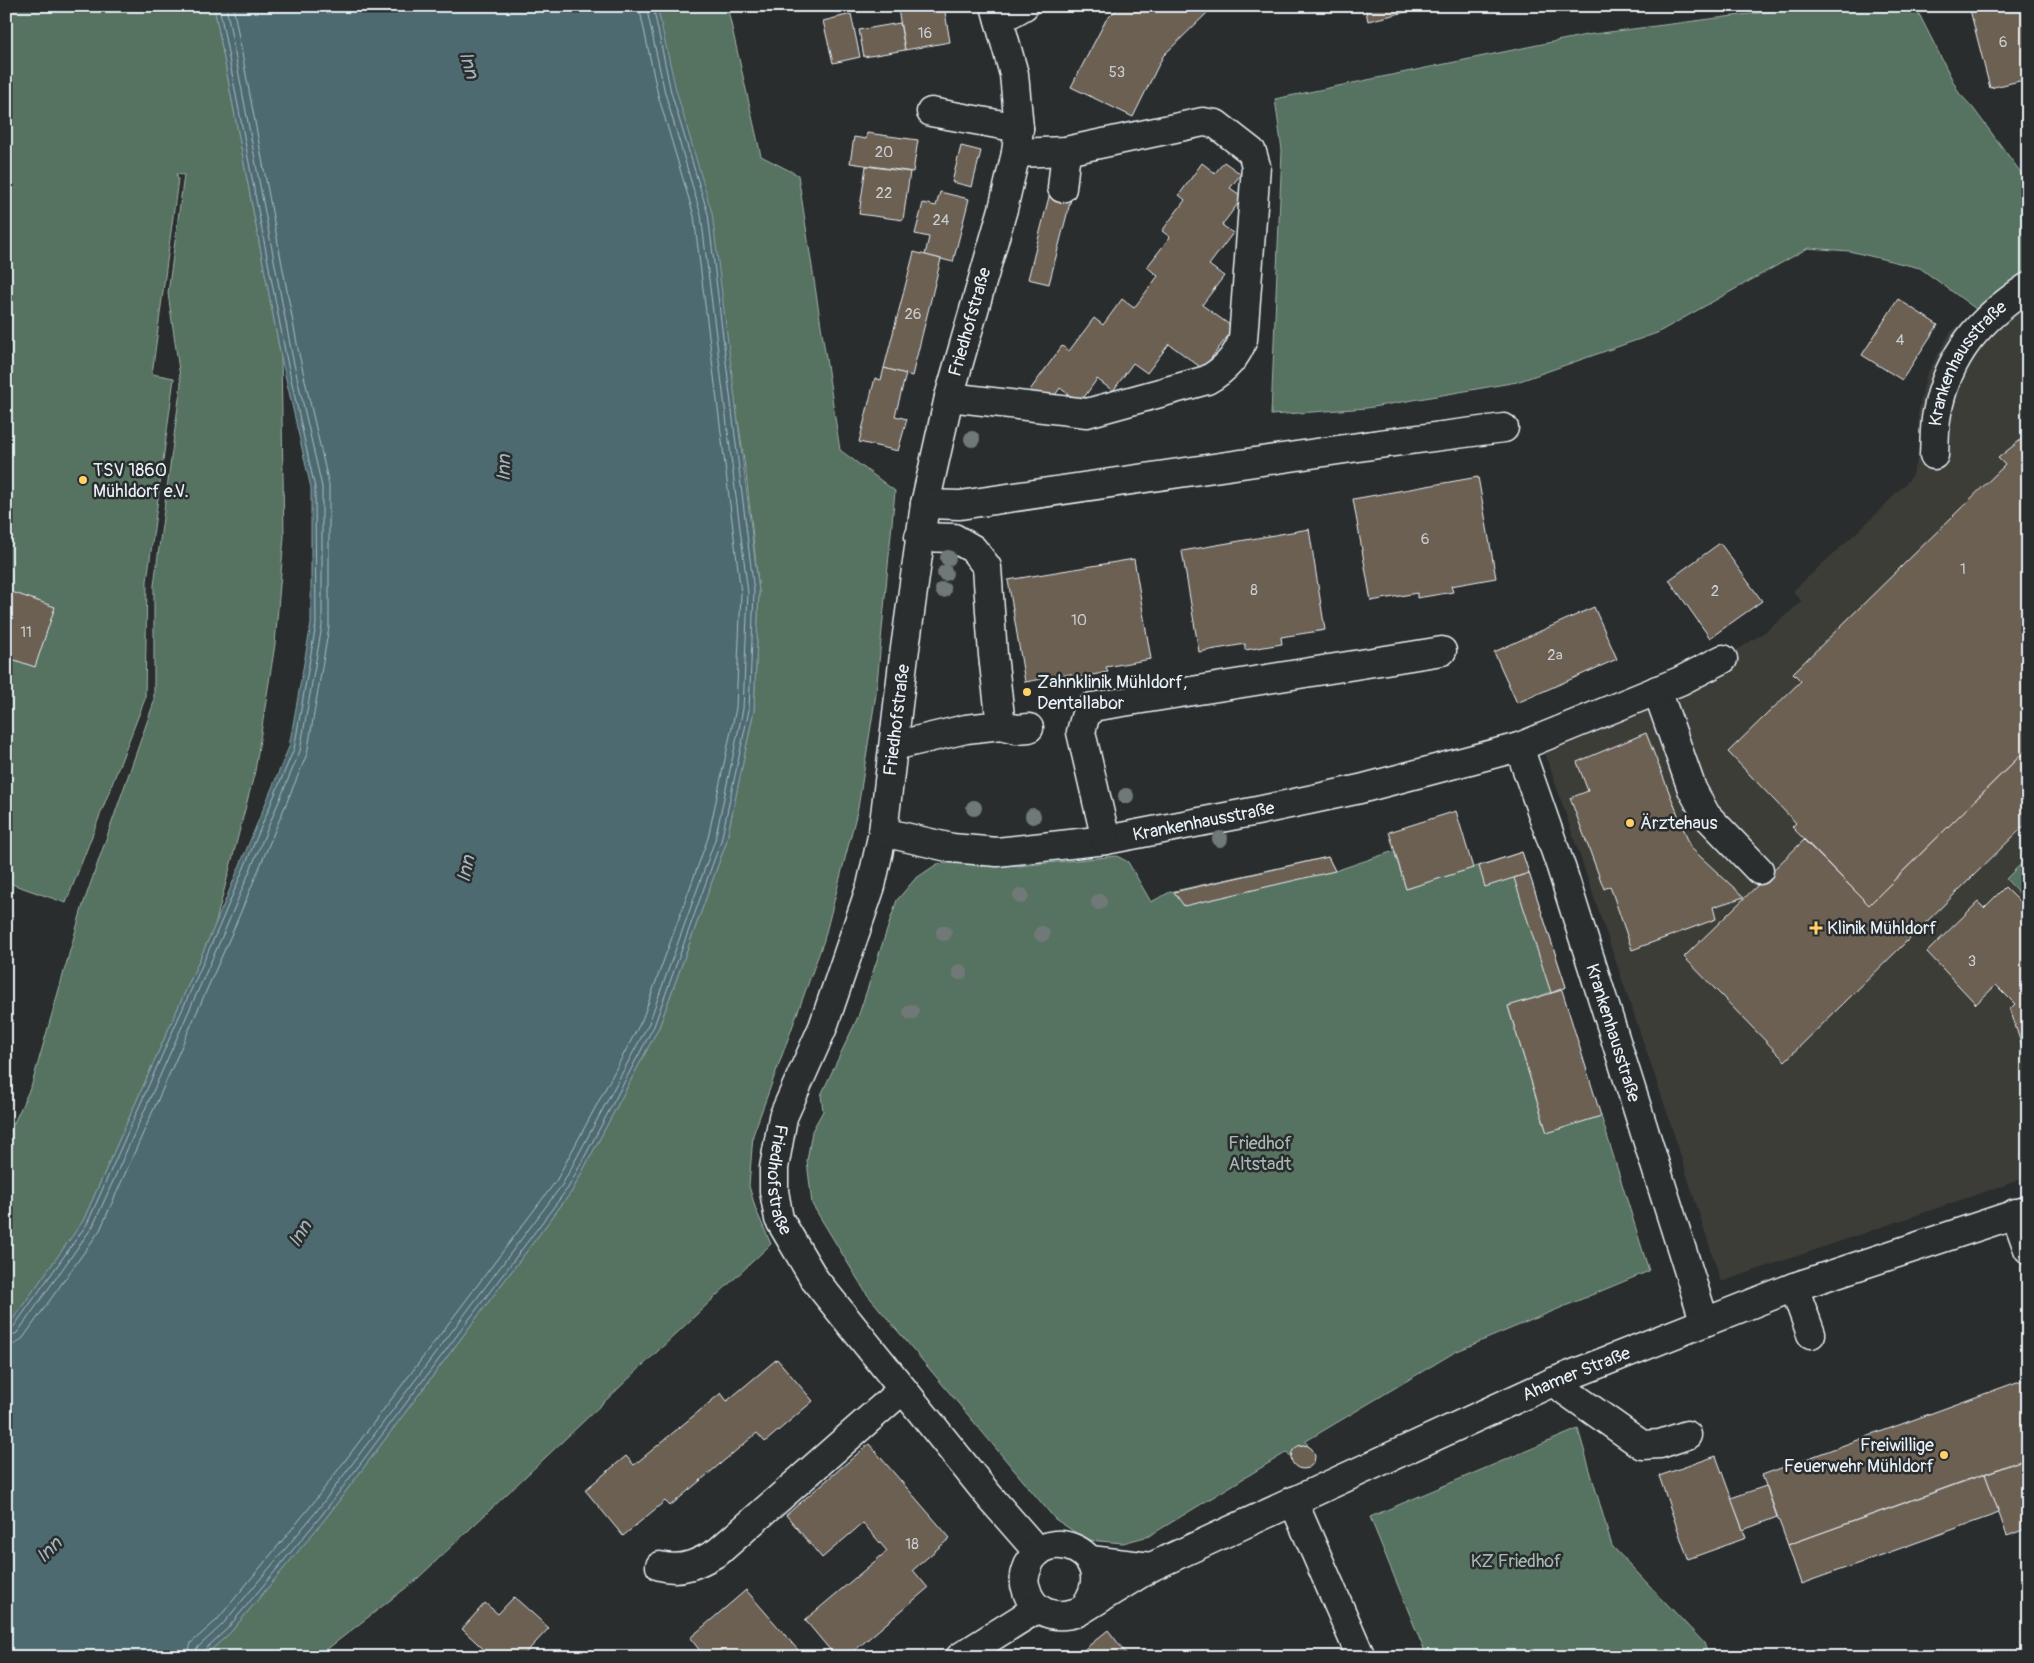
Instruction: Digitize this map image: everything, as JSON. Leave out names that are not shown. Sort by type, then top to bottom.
[{"type":"street","points":[[997,13],[1024,6]]},
{"type":"street","name":"Friedhofstraße","points":[[997,13],[1014,74],[1018,141],[1003,209],[949,397],[919,538],[883,832],[872,886],[823,1027],[783,1117],[774,1168],[774,1191],[780,1219],[814,1280],[902,1390],[1038,1552]]},
{"type":"street","points":[[931,112],[1018,141],[1066,151],[1203,122],[1216,124],[1252,152],[1256,166],[1243,339],[1239,350],[1220,373],[1207,380],[1087,412],[949,397]]},
{"type":"street","points":[[1062,188],[1066,151]]},
{"type":"street","name":"Krankenhausstraße","points":[[1934,455],[1936,414],[1943,389],[1961,347],[1996,309],[2028,287]]},
{"type":"street","points":[[926,504],[960,505],[1504,428]]},
{"type":"street","points":[[919,538],[954,538],[972,549],[987,567],[993,656],[1001,725]]},
{"type":"street","points":[[1106,840],[1081,732],[1085,717],[1092,707],[1442,651]]},
{"type":"street","name":"Krankenhausstraße","points":[[883,832],[952,848],[997,852],[1106,840],[1360,789],[1519,747],[1657,690],[1723,659]]},
{"type":"street","points":[[1657,690],[1692,789],[1706,815],[1759,870]]},
{"type":"street","points":[[894,746],[966,729],[1001,725],[1016,729],[1029,728]]},
{"type":"street","name":"Krankenhausstraße","points":[[1519,747],[1561,867],[1704,1320]]},
{"type":"street","name":"Ahamer Straße","points":[[1086,1605],[1151,1567],[1293,1501],[1552,1382],[1704,1320],[1794,1287],[2021,1211],[2028,1249]]},
{"type":"street","points":[[1794,1287],[1812,1334]]},
{"type":"street","points":[[1552,1382],[1642,1445],[1660,1444],[1687,1435]]},
{"type":"street","points":[[660,1566],[672,1569],[693,1566],[718,1552],[902,1390]]},
{"type":"street","points":[[1293,1501],[1361,1657]]},
{"type":"street","points":[[1066,1545],[1083,1552],[1090,1560],[1095,1571],[1096,1583],[1093,1595],[1078,1612],[1057,1616],[1038,1608],[1030,1599],[1025,1586],[1027,1568],[1038,1552],[1046,1547],[1066,1545]]},
{"type":"street","points":[[1090,1560],[1151,1567]]},
{"type":"street","points":[[960,1657],[1038,1608]]},
{"type":"shaded area","name":"Klinik Mühldorf","points":[[2028,268],[2028,1177],[1721,1282],[1664,1103],[1545,753],[1661,705],[1723,659],[1765,632],[1802,602],[1793,591],[1872,518],[1910,479],[1920,453],[1918,414],[1926,376],[1950,333],[1987,299]]},
{"type":"green space","points":[[6,6],[214,6],[281,357],[284,537],[275,644],[255,771],[215,925],[83,1221],[6,1329],[6,1140],[32,1084],[83,905],[154,702],[154,585],[181,384],[168,293],[184,175],[176,174],[178,179],[152,374],[174,378],[147,581],[145,699],[66,903],[6,882]]},
{"type":"green space","points":[[657,6],[727,6],[761,156],[798,175],[840,450],[895,491],[876,694],[858,808],[824,940],[753,1135],[749,1186],[756,1210],[771,1244],[416,1580],[317,1657],[203,1657],[230,1633],[325,1519],[572,1191],[659,1027],[726,843],[754,710],[759,592],[746,474],[731,374]]},
{"type":"green space","points":[[1811,6],[1915,6],[1959,93],[1973,108],[2025,178],[2028,179],[2028,268],[1976,309],[1920,268],[1849,251],[1808,248],[1657,333],[1517,382],[1367,408],[1271,415],[1282,150],[1275,99],[1586,35]]},
{"type":"green space","name":"Friedhof Altstadt","points":[[1394,851],[1406,889],[1522,852],[1566,987],[1508,1007],[1547,1132],[1601,1116],[1649,1271],[1455,1352],[1306,1441],[1308,1446],[1300,1445],[1294,1449],[1291,1457],[1287,1452],[1149,1536],[1123,1543],[1087,1540],[1055,1519],[866,1293],[812,1204],[807,1161],[812,1131],[823,1111],[821,1095],[858,1017],[897,900],[915,879],[937,864],[967,861],[1018,866],[1117,856],[1128,862],[1151,902],[1170,892],[1328,857],[1335,871]]},
{"type":"green space","points":[[2028,857],[2028,902],[2006,879]]},
{"type":"green space","name":"KZ Friedhof","points":[[1578,1429],[1612,1546],[1704,1643],[1709,1657],[1427,1657],[1370,1517]]},
{"type":"water","name":"Inn","points":[[214,6],[657,6],[676,90],[712,213],[759,592],[754,710],[726,843],[659,1027],[572,1191],[325,1519],[230,1633],[203,1657],[6,1657],[6,1329],[83,1221],[215,925],[289,747],[311,624],[311,488],[281,357]]},
{"type":"building","points":[[888,6],[912,6],[888,10]]},
{"type":"building","points":[[912,6],[944,6],[950,42],[905,50],[898,9]]},
{"type":"building","points":[[1120,6],[1202,6],[1208,12],[1163,56],[1133,117],[1071,87],[1106,20]]},
{"type":"building","points":[[1365,6],[1417,6],[1418,9],[1368,21]]},
{"type":"building","points":[[1969,6],[2028,6],[2028,79],[1990,88]]},
{"type":"building","points":[[851,14],[860,57],[833,63],[823,21]]},
{"type":"building","points":[[900,23],[905,50],[864,57],[859,30]]},
{"type":"building","points":[[867,133],[918,140],[913,172],[850,163],[854,137],[866,139]]},
{"type":"building","points":[[961,146],[981,151],[972,187],[952,182]]},
{"type":"building","points":[[1224,162],[1241,174],[1230,188],[1243,197],[1222,225],[1233,233],[1209,265],[1224,276],[1202,305],[1234,328],[1203,369],[1169,344],[1147,373],[1133,363],[1113,391],[1097,379],[1080,403],[1060,388],[1049,404],[1030,390],[1062,346],[1069,351],[1094,318],[1103,325],[1122,299],[1134,308],[1158,276],[1147,267],[1170,237],[1162,231],[1185,200],[1179,195],[1202,163],[1215,173]]},
{"type":"building","points":[[866,166],[910,172],[903,220],[859,214]]},
{"type":"building","points":[[1052,185],[1073,191],[1049,284],[1028,279]]},
{"type":"building","points":[[940,192],[969,199],[953,262],[925,255],[929,237],[915,234],[923,203],[936,206]]},
{"type":"building","points":[[914,252],[941,259],[912,376],[884,368]]},
{"type":"building","points":[[1898,299],[1938,325],[1902,380],[1862,355]]},
{"type":"building","points":[[884,368],[906,374],[895,416],[907,419],[898,451],[859,442],[875,378],[881,380]]},
{"type":"building","points":[[2028,434],[2028,748],[1869,905],[1792,827],[1796,823],[1728,752],[1801,681],[1793,673],[2005,465],[1998,458]]},
{"type":"building","points":[[1478,477],[1496,578],[1451,586],[1453,592],[1417,598],[1417,593],[1371,601],[1353,499]]},
{"type":"building","points":[[1309,529],[1325,630],[1281,637],[1282,644],[1245,650],[1245,644],[1199,652],[1182,551]]},
{"type":"building","points":[[1720,543],[1762,601],[1710,638],[1669,580]]},
{"type":"building","points":[[1134,559],[1151,659],[1106,667],[1108,672],[1072,679],[1071,674],[1025,682],[1008,580]]},
{"type":"building","points":[[6,590],[55,607],[35,667],[6,657]]},
{"type":"building","points":[[1594,607],[1617,659],[1517,703],[1494,652]]},
{"type":"building","name":"Ärztehaus","points":[[1646,733],[1691,848],[1744,897],[1713,907],[1716,919],[1632,950],[1610,886],[1604,889],[1570,798],[1588,791],[1577,762]]},
{"type":"building","points":[[2028,748],[2028,822],[1785,1061],[1684,957],[1804,840],[1869,905]]},
{"type":"building","points":[[1456,811],[1473,868],[1406,889],[1389,832]]},
{"type":"building","points":[[1522,852],[1529,873],[1485,887],[1479,866]]},
{"type":"building","points":[[1328,857],[1335,871],[1184,906],[1174,892]]},
{"type":"building","points":[[1529,873],[1566,987],[1551,993],[1514,878]]},
{"type":"building","points":[[2005,887],[2028,910],[2028,1065],[2010,1009],[2015,1004],[1996,985],[1976,1004],[1927,952],[1978,902],[1984,908]]},
{"type":"building","points":[[1562,990],[1601,1116],[1547,1133],[1508,1006]]},
{"type":"building","points":[[777,1359],[813,1401],[765,1442],[757,1433],[670,1506],[665,1501],[623,1536],[585,1490],[626,1456],[634,1465],[721,1393],[727,1401]]},
{"type":"building","points":[[2028,1378],[2028,1458],[1788,1545],[1762,1475]]},
{"type":"building","points":[[869,1444],[950,1538],[913,1570],[928,1588],[847,1657],[836,1657],[805,1620],[887,1551],[863,1523],[822,1558],[786,1515]]},
{"type":"building","points":[[1303,1445],[1308,1446],[1314,1452],[1314,1462],[1308,1468],[1303,1469],[1298,1468],[1292,1462],[1291,1457],[1292,1452],[1298,1446]]},
{"type":"building","points":[[1716,1456],[1746,1538],[1688,1559],[1659,1476]]},
{"type":"building","points":[[2028,1458],[2028,1528],[2007,1536],[1985,1474]]},
{"type":"building","points":[[1985,1474],[1999,1513],[1801,1584],[1788,1545]]},
{"type":"building","points":[[1766,1486],[1777,1517],[1743,1530],[1731,1498]]},
{"type":"building","points":[[746,1590],[804,1657],[705,1657],[690,1638]]},
{"type":"building","points":[[514,1597],[549,1628],[522,1657],[492,1657],[462,1629],[485,1603],[498,1614]]},
{"type":"building","points":[[1108,1630],[1129,1657],[1075,1657]]},
{"type":"place","name":"TSV 1860 Mühldorf e.V.","points":[[83,480]]},
{"type":"place","name":"Zahnklinik Mühldorf, Dentallabor","points":[[1027,692]]},
{"type":"place","name":"Ärztehaus","points":[[1630,823]]},
{"type":"place","name":"Klinik Mühldorf","points":[[1816,928]]},
{"type":"place","name":"Freiwillige Feuerwehr Mühldorf","points":[[1944,1455]]}]
